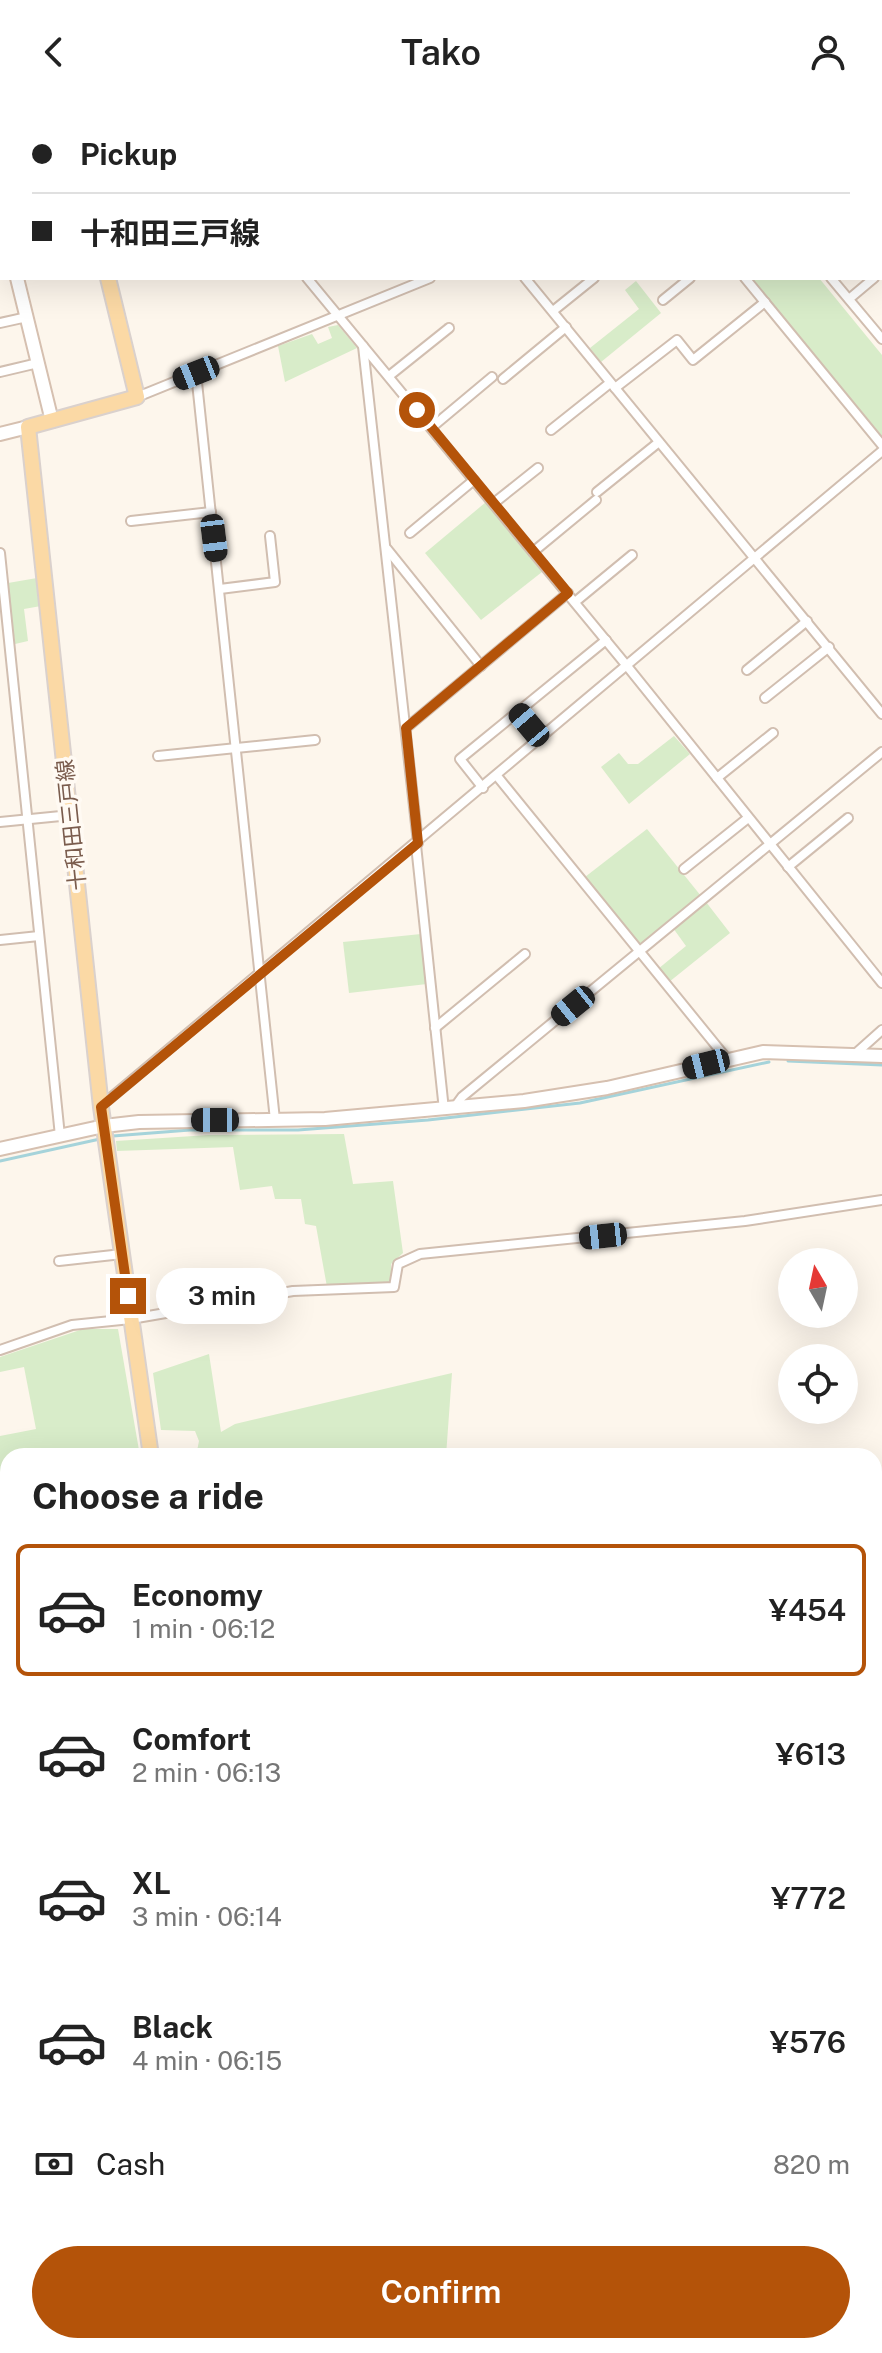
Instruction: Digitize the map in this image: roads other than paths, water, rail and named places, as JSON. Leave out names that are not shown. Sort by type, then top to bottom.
[{"type":"main road","points":[[28,427],[137,397],[108,280]]},
{"type":"main road","name":"十和田三戸線","points":[[28,427],[101,1107],[150,1448]]},
{"type":"street","points":[[18,280],[52,421]]},
{"type":"street","points":[[309,280],[568,593],[882,983]]},
{"type":"street","points":[[137,397],[425,280]]},
{"type":"street","points":[[527,280],[882,714]]},
{"type":"street","points":[[553,311],[592,280]]},
{"type":"street","points":[[663,300],[688,280]]},
{"type":"street","points":[[747,280],[882,445]]},
{"type":"street","points":[[833,280],[882,339]]},
{"type":"street","points":[[849,299],[872,280]]},
{"type":"street","points":[[551,430],[677,340],[693,360],[765,302]]},
{"type":"street","points":[[0,323],[27,317]]},
{"type":"street","points":[[503,379],[566,327]]},
{"type":"street","points":[[389,376],[449,328]]},
{"type":"street","points":[[363,345],[406,728],[435,1028],[449,1109]]},
{"type":"street","points":[[0,372],[38,363]]},
{"type":"street","points":[[196,373],[275,1120]]},
{"type":"street","points":[[431,428],[492,377]]},
{"type":"street","points":[[0,434],[28,427]]},
{"type":"street","points":[[533,552],[659,442]]},
{"type":"street","points":[[101,1107],[882,451]]},
{"type":"street","points":[[494,503],[538,468]]},
{"type":"street","points":[[410,533],[474,480]]},
{"type":"street","points":[[131,521],[211,512]]},
{"type":"street","points":[[220,589],[275,582],[270,536]]},
{"type":"street","points":[[386,548],[481,666]]},
{"type":"street","points":[[0,553],[60,1136]]},
{"type":"street","points":[[575,602],[632,555]]},
{"type":"street","points":[[406,728],[568,593]]},
{"type":"street","points":[[747,670],[807,621]]},
{"type":"street","points":[[483,788],[460,759],[606,640]]},
{"type":"street","points":[[765,698],[829,647]]},
{"type":"street","points":[[518,712],[540,738]]},
{"type":"street","points":[[717,778],[773,733]]},
{"type":"street","points":[[158,756],[315,740]]},
{"type":"street","points":[[449,1109],[882,752]]},
{"type":"street","points":[[497,776],[727,1059]]},
{"type":"street","points":[[0,822],[71,815]]},
{"type":"street","points":[[684,869],[748,818]]},
{"type":"street","points":[[788,867],[848,818]]},
{"type":"street","points":[[0,940],[39,936]]},
{"type":"street","points":[[435,1028],[525,954]]},
{"type":"street","points":[[854,1055],[882,1030]]},
{"type":"street","points":[[0,1149],[104,1126],[186,1120],[275,1120],[449,1109],[581,1093],[727,1059],[777,1051],[882,1056]]},
{"type":"street","points":[[0,1350],[72,1325],[131,1319],[293,1291],[394,1287],[398,1264],[420,1254],[745,1221],[882,1200]]},
{"type":"street","points":[[59,1261],[122,1254]]},
{"type":"waterway","points":[[788,1061],[882,1065]]},
{"type":"waterway","points":[[113,1136],[190,1130],[298,1130],[428,1120],[580,1103],[769,1062]]},
{"type":"waterway","points":[[0,1161],[100,1139]]}]
